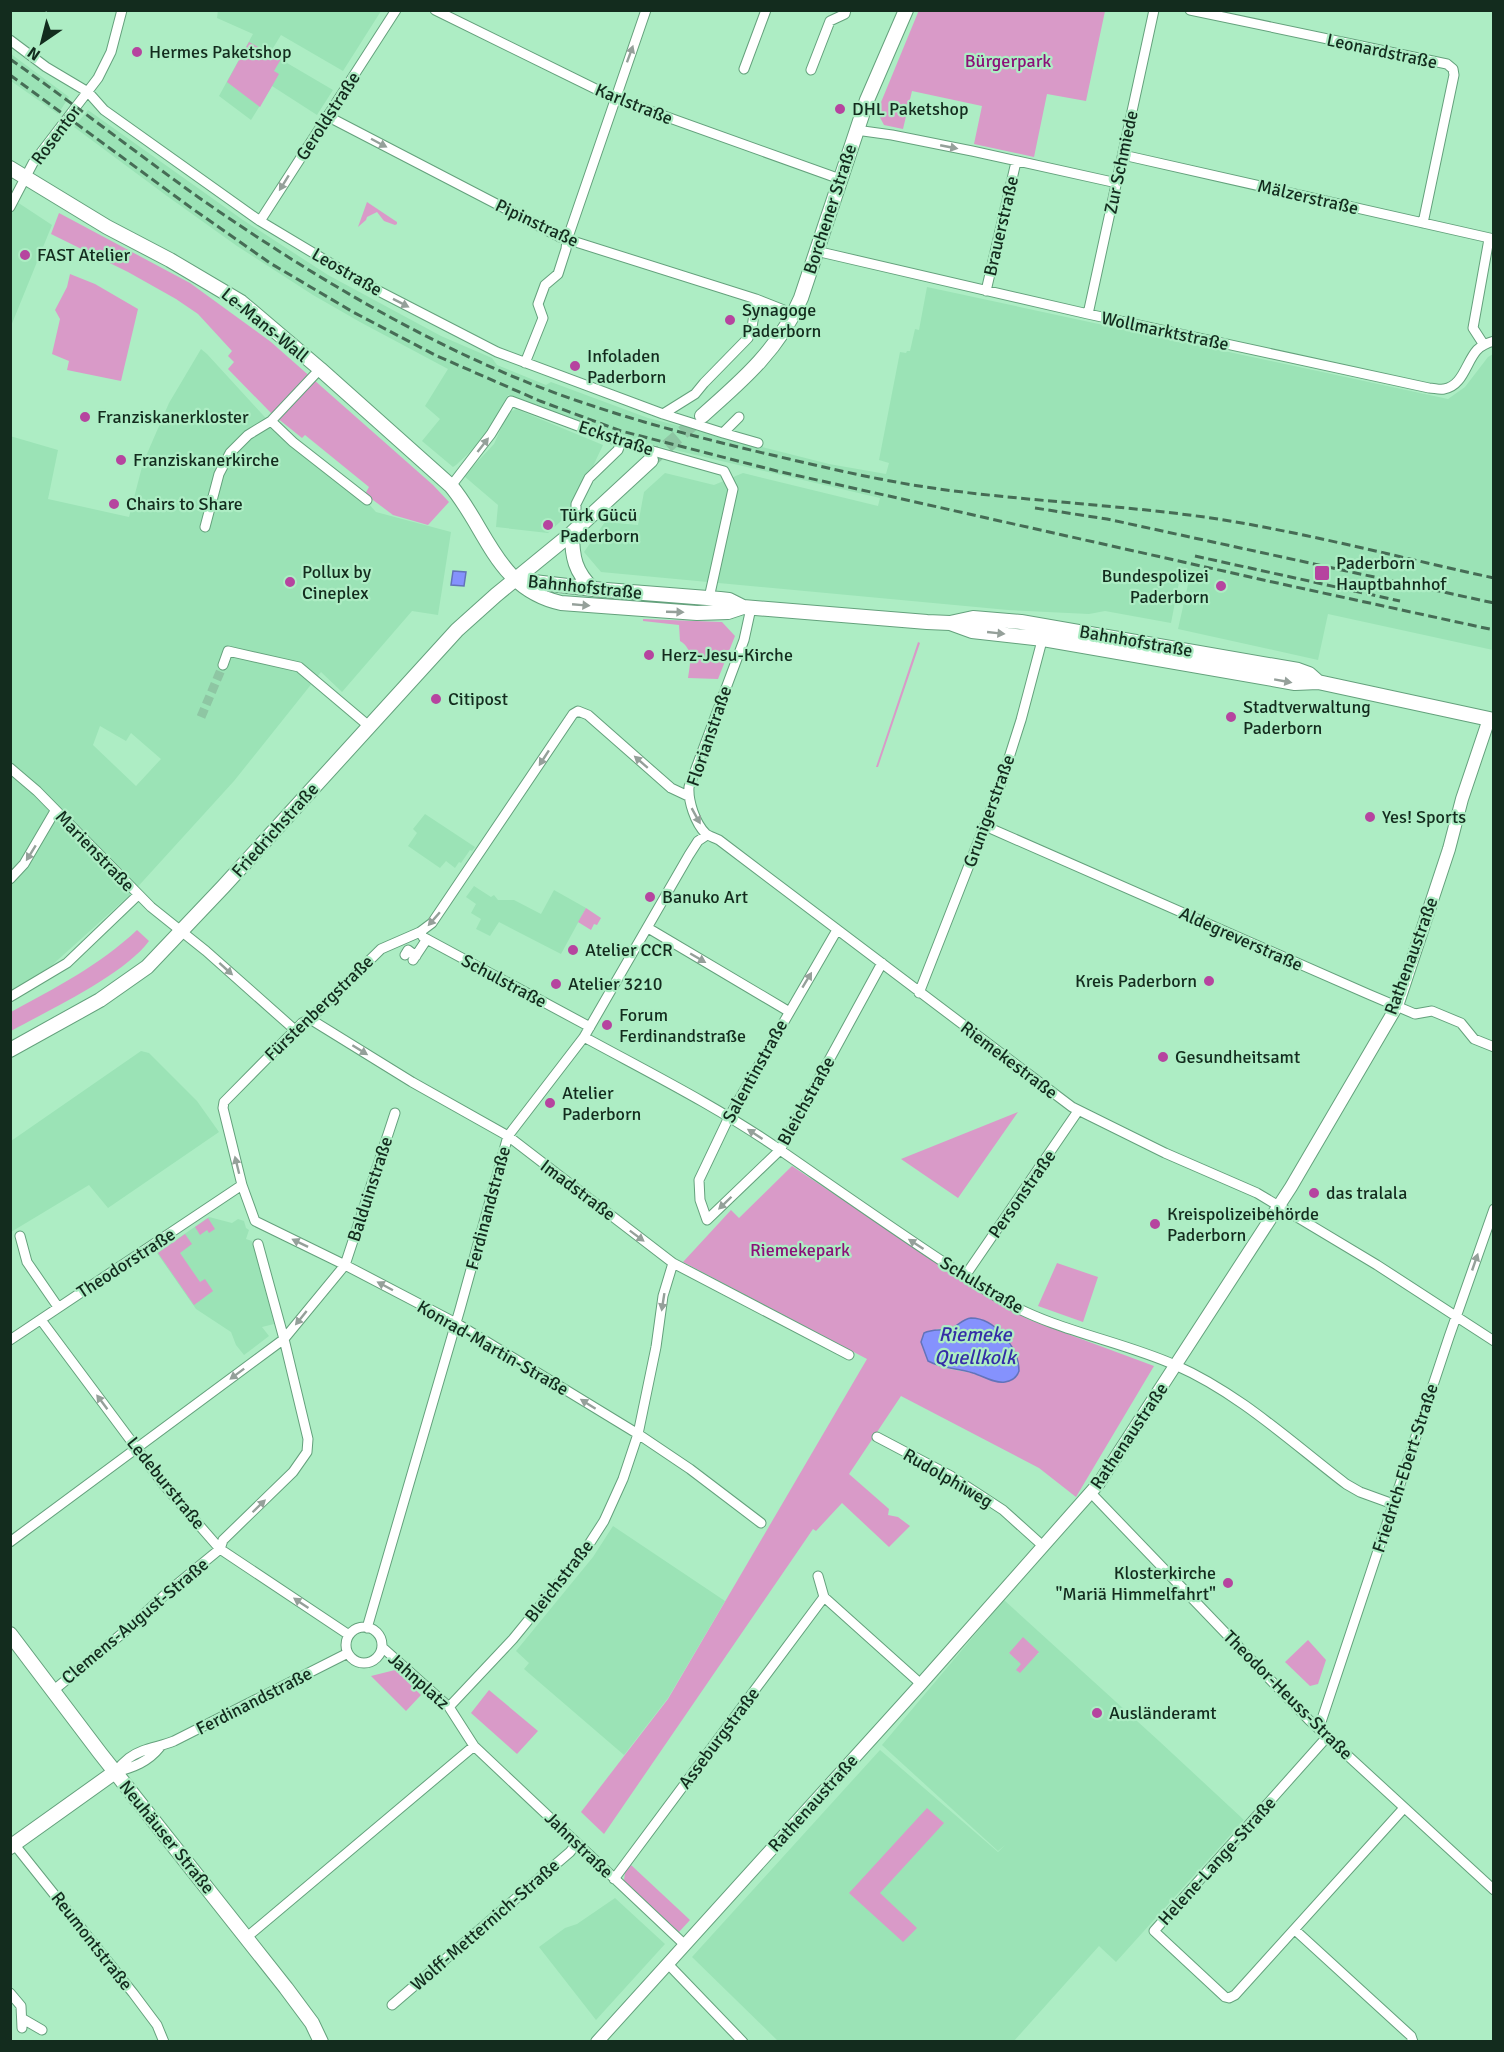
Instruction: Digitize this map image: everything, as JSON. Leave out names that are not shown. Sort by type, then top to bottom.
[{"type":"main road","name":"Borchener Straße","points":[[702,416],[765,357],[780,338],[794,314],[867,100],[906,10]]},
{"type":"main road","name":"Le-Mans-Wall","points":[[10,168],[107,227],[220,289],[245,306],[320,369],[451,486],[471,512],[486,544],[516,580]]},
{"type":"main road","points":[[516,580],[572,533],[651,460]]},
{"type":"main road","points":[[572,533],[574,563],[581,577],[593,589]]},
{"type":"main road","name":"Bahnhofstraße","points":[[516,580],[541,597],[561,603],[697,613],[728,612],[747,607]]},
{"type":"main road","name":"Bahnhofstraße","points":[[516,580],[729,600],[747,607],[950,623],[972,631],[1044,632],[1295,683],[1318,682],[1491,720]]},
{"type":"main road","name":"Friedrichstraße","points":[[10,1050],[119,988],[147,967],[457,630],[516,580]]},
{"type":"main road","name":"Neuhäuser Straße","points":[[10,1634],[115,1772],[247,1937],[305,2014],[321,2042]]},
{"type":"main road","points":[[12,1845],[115,1772]]},
{"type":"street","name":"Rosentor","points":[[10,207],[39,155],[88,92],[111,52],[123,10]]},
{"type":"street","name":"Geroldstraße","points":[[260,221],[396,10]]},
{"type":"street","name":"Karlstraße","points":[[435,10],[614,98],[840,179]]},
{"type":"street","points":[[525,363],[543,318],[538,304],[545,285],[558,274],[614,98],[646,10]]},
{"type":"street","points":[[744,69],[766,10]]},
{"type":"street","points":[[812,70],[830,21],[845,14],[846,10]]},
{"type":"street","name":"Zur Schmiede","points":[[1088,314],[1154,10]]},
{"type":"street","name":"Leonardstraße","points":[[1190,10],[1447,64],[1453,69],[1454,75],[1423,223]]},
{"type":"street","name":"Leostraße","points":[[10,40],[46,67],[88,92],[104,110],[260,221],[365,284],[497,352],[663,414],[758,443]]},
{"type":"street","name":"Pipinstraße","points":[[327,116],[567,240],[756,299],[794,314]]},
{"type":"street","points":[[856,130],[892,135],[1117,183]]},
{"type":"street","name":"Mälzerstraße","points":[[1123,155],[1491,239]]},
{"type":"street","name":"Brauerstraße","points":[[986,291],[1016,162]]},
{"type":"street","points":[[1491,239],[1473,328],[1484,345],[1494,341]]},
{"type":"street","name":"Wollmarktstraße","points":[[816,251],[1318,365],[1443,389],[1452,386],[1462,375],[1476,351],[1484,345]]},
{"type":"street","points":[[663,414],[695,394],[748,338],[752,328],[756,299]]},
{"type":"street","points":[[206,527],[221,466],[230,453],[249,435],[271,421],[320,369]]},
{"type":"street","name":"Eckstraße","points":[[451,486],[491,434],[511,401],[621,442],[724,471],[733,489],[710,598]]},
{"type":"street","points":[[723,433],[739,417]]},
{"type":"street","points":[[271,421],[293,442],[367,500]]},
{"type":"street","points":[[576,508],[589,478],[618,450],[621,442]]},
{"type":"street","name":"Florianstraße","points":[[688,796],[689,787],[744,640],[747,607]]},
{"type":"street","name":"Grunigerstraße","points":[[919,993],[986,826],[1009,758],[1044,632]]},
{"type":"street","points":[[223,665],[228,651],[299,667],[370,727]]},
{"type":"street","name":"Fürstenbergstraße","points":[[411,957],[573,714],[578,711],[588,715],[671,788],[688,796]]},
{"type":"street","name":"Rathenaustraße","points":[[597,2042],[1091,1493],[1177,1366],[1279,1206],[1397,1005],[1449,849],[1462,799],[1491,720]]},
{"type":"street","name":"Marienstraße","points":[[10,768],[37,791],[138,895],[181,932]]},
{"type":"street","points":[[688,796],[691,809],[706,835]]},
{"type":"street","points":[[10,879],[24,864],[55,811]]},
{"type":"street","name":"Aldegreverstraße","points":[[986,826],[1415,1014],[1432,1011],[1452,1019],[1461,1023],[1474,1039],[1494,1047]]},
{"type":"street","name":"Ferdinandstraße","points":[[367,1628],[508,1136],[584,1037],[688,855],[698,841],[706,835]]},
{"type":"street","name":"Riemekestraße","points":[[706,835],[719,840],[1078,1111],[1165,1153],[1257,1193],[1456,1315],[1494,1341]]},
{"type":"street","points":[[10,997],[68,963],[138,895]]},
{"type":"street","points":[[648,928],[788,1011]]},
{"type":"street","name":"Salentinstraße","points":[[707,1220],[700,1200],[699,1180],[729,1117],[788,1011],[837,930]]},
{"type":"street","points":[[181,932],[206,951],[295,1030]]},
{"type":"street","name":"Fürstenbergstraße","points":[[255,1221],[242,1185],[223,1108],[224,1102],[302,1023],[310,1019],[381,949],[423,936]]},
{"type":"street","name":"Schulstraße","points":[[423,936],[590,1027]]},
{"type":"street","name":"Bleichstraße","points":[[707,1220],[780,1150],[882,963]]},
{"type":"street","name":"Imadstraße","points":[[310,1019],[412,1082],[508,1136],[673,1263],[849,1356]]},
{"type":"street","name":"Schulstraße","points":[[584,1037],[729,1117],[1005,1302],[1030,1314],[1121,1344],[1177,1366],[1221,1390],[1264,1419],[1346,1484],[1360,1492],[1393,1504]]},
{"type":"street","name":"Personstraße","points":[[965,1276],[1078,1111]]},
{"type":"street","name":"Balduinstraße","points":[[345,1265],[396,1113]]},
{"type":"street","name":"Theodorstraße","points":[[10,1340],[242,1185]]},
{"type":"street","name":"Friedrich-Ebert-Straße","points":[[1317,1727],[1321,1722],[1456,1315],[1494,1209]]},
{"type":"street","name":"Konrad-Martin-Straße","points":[[255,1221],[456,1323],[638,1434]]},
{"type":"street","points":[[20,1236],[27,1262],[58,1307]]},
{"type":"street","points":[[258,1244],[284,1339]]},
{"type":"street","name":"Bleichstraße","points":[[449,1707],[513,1640],[584,1552],[604,1521],[623,1479],[638,1434],[656,1347],[663,1296],[673,1263]]},
{"type":"street","points":[[10,1542],[284,1339],[345,1265]]},
{"type":"street","name":"Ledeburstraße","points":[[41,1320],[164,1485],[220,1549],[349,1635]]},
{"type":"street","name":"Clemens-August-Straße","points":[[54,1690],[220,1549],[223,1540],[293,1472],[307,1452],[308,1439],[284,1339]]},
{"type":"street","points":[[638,1434],[690,1469],[761,1523]]},
{"type":"street","name":"Rudolphiweg","points":[[877,1437],[951,1476],[1003,1510],[1043,1546]]},
{"type":"street","name":"Theodor-Heuss-Straße","points":[[1091,1493],[1317,1727],[1494,1890]]},
{"type":"street","points":[[818,1576],[824,1597],[921,1684]]},
{"type":"street","name":"Asseburgstraße","points":[[614,1879],[824,1597]]},
{"type":"street","points":[[348,1653],[346,1646],[349,1635],[357,1629],[367,1628]]},
{"type":"street","name":"Jahnplatz","points":[[367,1628],[378,1634],[382,1647],[449,1707],[474,1746]]},
{"type":"street","name":"Jahnplatz","points":[[348,1653],[357,1662],[369,1662],[378,1657],[382,1647]]},
{"type":"street","name":"Ferdinandstraße","points":[[115,1772],[136,1754],[160,1747],[348,1653]]},
{"type":"street","name":"Helene-Lange-Straße","points":[[1328,1737],[1154,1931],[1225,1997],[1229,1998],[1235,1995],[1404,1808]]},
{"type":"street","points":[[247,1937],[474,1746]]},
{"type":"street","name":"Jahnstraße","points":[[474,1746],[685,1945]]},
{"type":"street","name":"Wolff-Metternich-Straße","points":[[392,2006],[570,1852],[577,1843]]},
{"type":"street","name":"Reumontstraße","points":[[12,1845],[139,2001],[157,2025],[164,2042]]},
{"type":"street","points":[[1295,1929],[1411,2036],[1413,2042]]},
{"type":"street","points":[[668,1964],[743,2042]]},
{"type":"street","points":[[10,1993],[21,2006],[22,2023],[42,2030]]},
{"type":"shaded area","points":[[218,10],[381,11],[343,71],[281,35],[270,53],[333,90],[317,115],[272,86],[251,120],[219,96],[253,34],[217,18]]},
{"type":"shaded area","points":[[11,54],[69,97],[58,114],[11,81]]},
{"type":"shaded area","points":[[88,110],[243,220],[328,275],[441,336],[492,358],[497,365],[546,385],[551,382],[648,418],[829,464],[886,474],[889,463],[879,460],[900,352],[910,351],[915,329],[919,330],[927,287],[1448,399],[1465,387],[1488,357],[1493,354],[1493,650],[1328,614],[1318,660],[1178,629],[1189,580],[1180,577],[1171,623],[1105,611],[1089,614],[1008,610],[601,572],[584,552],[605,522],[638,525],[644,492],[665,473],[714,485],[743,473],[878,506],[880,498],[649,444],[508,395],[489,430],[453,467],[422,441],[440,419],[425,406],[448,369],[313,295],[237,246],[167,196],[74,127]]},
{"type":"shaded area","points":[[11,198],[52,225],[11,326]]},
{"type":"shaded area","points":[[201,349],[273,426],[366,501],[376,512],[451,532],[438,615],[412,611],[342,692],[321,672],[234,781],[133,892],[50,967],[11,991],[10,436],[58,450],[48,499],[129,517],[143,463],[169,403]],"holes":[[[100,726],[126,741],[131,733],[161,759],[136,786],[93,745]]]},
{"type":"shaded area","points":[[516,409],[603,445],[572,511],[548,533],[496,527],[498,505],[464,476],[494,444],[508,413]]},
{"type":"shaded area","points":[[425,814],[475,847],[455,868],[446,861],[440,868],[408,846],[417,833],[413,829]]},
{"type":"shaded area","points":[[474,886],[491,897],[494,895],[498,900],[514,900],[541,914],[554,890],[586,908],[561,954],[499,922],[490,936],[476,929],[481,919],[471,913],[476,904],[466,897]]},
{"type":"shaded area","points":[[141,1051],[149,1053],[197,1101],[219,1132],[108,1208],[89,1185],[11,1232],[11,1141]]},
{"type":"shaded area","points":[[209,1217],[232,1223],[238,1219],[244,1221],[249,1230],[246,1239],[252,1241],[274,1324],[262,1327],[269,1336],[244,1355],[236,1345],[231,1332],[196,1309],[157,1253]]},
{"type":"shaded area","points":[[613,1526],[725,1601],[668,1698],[624,1755],[524,1669],[529,1663],[516,1651],[593,1557]]},
{"type":"shaded area","points":[[1004,1600],[1244,1820],[1116,1962],[1099,1946],[1014,2041],[778,2041],[692,1957],[880,1750],[998,1852],[1005,1845],[998,1851],[882,1745]],"holes":[[[1009,1653],[1039,1653],[1022,1664]]]},
{"type":"shaded area","points":[[615,1898],[665,1944],[596,2020],[539,1947],[565,1928],[577,1924]]},
{"type":"green space","name":"Bürgerpark","points":[[919,10],[1105,11],[1086,101],[1047,94],[1034,157],[974,144],[982,106],[912,91],[903,129],[884,125],[877,112]]},
{"type":"green space","points":[[249,42],[281,59],[274,71],[279,74],[260,107],[227,82]]},
{"type":"green space","points":[[367,202],[397,224],[384,221],[377,212],[367,217],[358,227]]},
{"type":"green space","points":[[59,213],[190,283],[271,342],[433,485],[449,502],[428,525],[393,515],[365,494],[369,487],[305,435],[302,438],[271,413],[228,369],[234,362],[228,356],[232,351],[198,314],[128,272],[51,234]]},
{"type":"green space","points":[[70,274],[95,284],[138,309],[121,381],[67,370],[69,361],[52,354],[60,319],[55,310],[67,287]]},
{"type":"green space","points":[[643,619],[722,622],[735,636],[718,679],[688,678],[689,653],[680,641],[679,625],[643,621]]},
{"type":"green space","points":[[918,642],[920,643],[878,767],[876,767]]},
{"type":"green space","points":[[586,908],[601,918],[591,930],[578,922]]},
{"type":"green space","points":[[137,930],[149,941],[137,954],[85,991],[11,1031],[11,1012],[92,965]]},
{"type":"green space","points":[[1018,1112],[958,1198],[901,1159]]},
{"type":"green space","name":"Riemekepark","points":[[792,1166],[1002,1306],[1030,1320],[1154,1366],[1076,1497],[1039,1468],[901,1396],[849,1474],[889,1509],[888,1515],[898,1517],[910,1526],[889,1547],[842,1503],[816,1531],[813,1529],[604,1834],[581,1812],[668,1699],[867,1359],[683,1262],[731,1210],[739,1218]],"holes":[[[968,1318],[977,1319],[995,1328],[1009,1343],[1018,1362],[1019,1371],[994,1381],[973,1373],[944,1368],[928,1361],[921,1342],[937,1329],[952,1328]]]},
{"type":"green space","points":[[208,1218],[215,1229],[209,1233],[207,1230],[200,1235],[195,1227]]},
{"type":"green space","points":[[185,1234],[192,1244],[180,1253],[200,1282],[205,1279],[213,1291],[194,1305],[158,1253]]},
{"type":"green space","points":[[1057,1263],[1098,1277],[1083,1322],[1038,1306]]},
{"type":"green space","points":[[1023,1637],[1039,1652],[1020,1673],[1016,1670],[1021,1664],[1009,1653]]},
{"type":"green space","points":[[1308,1640],[1326,1660],[1318,1684],[1310,1686],[1285,1662]]},
{"type":"green space","points":[[395,1670],[421,1695],[406,1711],[371,1676]]},
{"type":"green space","points":[[489,1690],[538,1731],[517,1754],[471,1713]]},
{"type":"green space","points":[[927,1808],[944,1823],[880,1893],[917,1928],[903,1942],[849,1893]]},
{"type":"green space","points":[[631,1865],[690,1920],[679,1932],[624,1881],[625,1872]]},
{"type":"water","points":[[453,571],[466,572],[464,586],[451,585]]},
{"type":"water","name":"Riemeke Quellkolk","points":[[971,1318],[989,1323],[1010,1344],[1018,1362],[1019,1371],[1014,1378],[997,1382],[928,1361],[921,1342],[924,1333],[949,1329]]},
{"type":"tunnel","points":[[651,460],[702,416]]},
{"type":"tunnel","points":[[201,717],[223,665]]},
{"type":"railway","points":[[10,59],[198,197],[319,276],[446,346],[565,397],[692,435],[912,485],[1218,519],[1322,539],[1494,578]]},
{"type":"railway","points":[[10,75],[270,263],[353,312],[435,355],[540,401],[621,431],[777,471],[1494,630]]},
{"type":"railway","points":[[1035,508],[1107,519],[1494,603]]},
{"type":"railway","points":[[1195,556],[1400,601]]},
{"type":"place","name":"Hermes Paketshop","points":[[137,52]]},
{"type":"place","name":"DHL Paketshop","points":[[840,109]]},
{"type":"place","name":"FAST Atelier","points":[[25,255]]},
{"type":"place","name":"Synagoge Paderborn","points":[[730,320]]},
{"type":"place","name":"Infoladen Paderborn","points":[[575,366]]},
{"type":"place","name":"Franziskanerkloster","points":[[85,417]]},
{"type":"place","name":"Franziskanerkirche","points":[[121,460]]},
{"type":"place","name":"Chairs to Share","points":[[114,504]]},
{"type":"place","name":"Türk Gücü Paderborn","points":[[548,525]]},
{"type":"place","name":"Paderborn Hauptbahnhof","points":[[1322,573]]},
{"type":"place","name":"Pollux by Cineplex","points":[[290,582]]},
{"type":"place","name":"Bundespolizei Paderborn","points":[[1221,586]]},
{"type":"place","name":"Herz-Jesu-Kirche","points":[[649,655]]},
{"type":"place","name":"Citipost","points":[[436,699]]},
{"type":"place","name":"Stadtverwaltung Paderborn","points":[[1231,717]]},
{"type":"place","name":"Yes! Sports","points":[[1370,817]]},
{"type":"place","name":"Banuko Art","points":[[650,897]]},
{"type":"place","name":"Atelier CCR","points":[[573,950]]},
{"type":"place","name":"Kreis Paderborn","points":[[1209,981]]},
{"type":"place","name":"Atelier 3210","points":[[556,984]]},
{"type":"place","name":"Forum Ferdinandstraße","points":[[607,1025]]},
{"type":"place","name":"Gesundheitsamt","points":[[1163,1057]]},
{"type":"place","name":"Atelier Paderborn","points":[[550,1103]]},
{"type":"place","name":"das tralala","points":[[1314,1193]]},
{"type":"place","name":"Kreispolizeibehörde Paderborn","points":[[1155,1224]]},
{"type":"place","name":"Klosterkirche \"Mariä Himmelfahrt\"","points":[[1228,1583]]},
{"type":"place","name":"Ausländeramt","points":[[1097,1713]]}]
